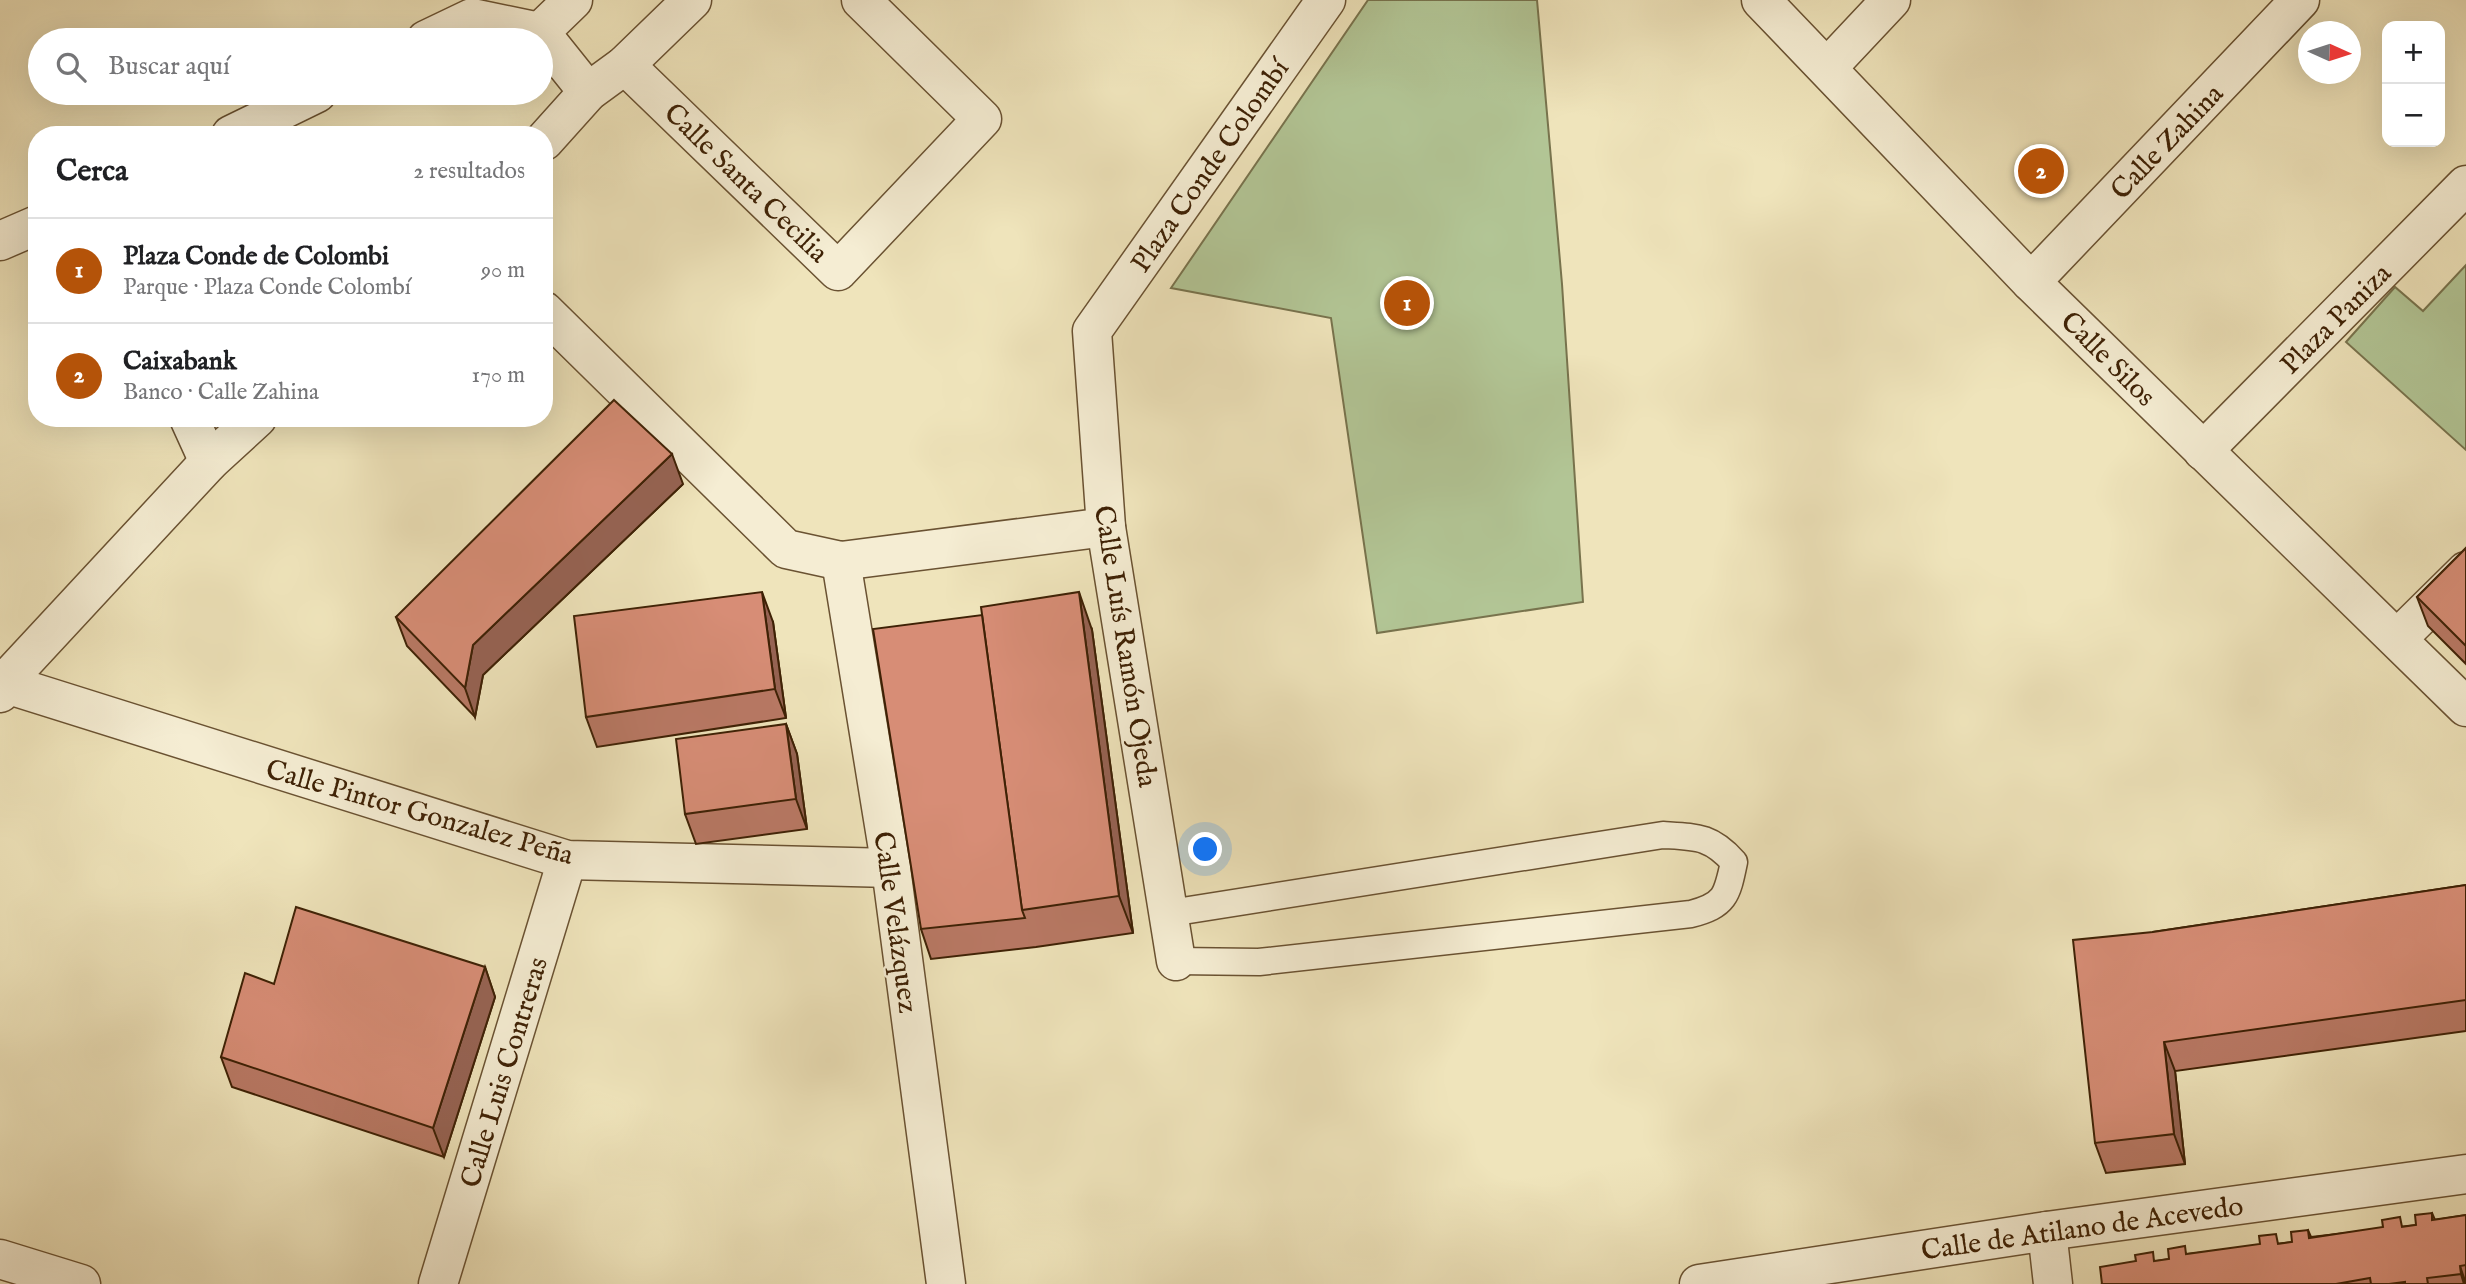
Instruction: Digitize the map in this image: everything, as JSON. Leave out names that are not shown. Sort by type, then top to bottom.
[{"type":"street","points":[[544,28],[573,0]]},
{"type":"street","points":[[553,131],[588,92],[625,65],[692,0]]},
{"type":"street","name":"Calle Santa Cecilia","points":[[625,65],[838,271],[982,119],[861,0]]},
{"type":"street","name":"Plaza Conde Colombí","points":[[1092,331],[1326,0]]},
{"type":"street","name":"Calle Silos","points":[[1761,0],[2031,282],[2466,707]]},
{"type":"street","points":[[1828,67],[1891,0]]},
{"type":"street","name":"Calle Zahina","points":[[2031,282],[2300,0]]},
{"type":"street","points":[[444,28],[472,9],[528,28]]},
{"type":"street","points":[[553,48],[588,92]]},
{"type":"street","points":[[249,126],[292,105]]},
{"type":"street","name":"Plaza Paniza","points":[[2203,451],[2466,185]]},
{"type":"street","points":[[0,241],[28,229]]},
{"type":"street","points":[[553,320],[786,550],[841,561],[1106,527]]},
{"type":"street","name":"Calle Luís Ramón Ojeda","points":[[1092,331],[1106,527],[1176,961]]},
{"type":"street","points":[[193,427],[209,462]]},
{"type":"street","points":[[1,684],[209,462],[247,427]]},
{"type":"street","name":"Calle Velázquez","points":[[841,561],[891,868],[946,1284]]},
{"type":"street","points":[[2398,638],[2466,571]]},
{"type":"street","name":"Calle Pintor Gonzalez Peña","points":[[1,684],[567,860],[891,868]]},
{"type":"street","name":"Calle Luis Contreras","points":[[438,1284],[567,860]]},
{"type":"street","name":"Calle de Atilano de Acevedo","points":[[1699,1284],[2047,1231],[2466,1174]]},
{"type":"street","points":[[2047,1231],[2053,1284]]},
{"type":"street","points":[[0,1259],[81,1284]]},
{"type":"lane","points":[[1170,913],[1663,835],[1690,836],[1716,843],[1734,862],[1728,890],[1713,908],[1691,914],[1259,962],[1176,961]]},
{"type":"green space","points":[[1368,0],[1537,0],[1562,284],[1583,602],[1377,633],[1331,318],[1171,288]]},
{"type":"green space","points":[[2466,265],[2466,450],[2346,342],[2395,287],[2423,311]]},
{"type":"building","points":[[614,400],[672,454],[473,645],[465,688],[396,617]]},
{"type":"building","points":[[2466,548],[2466,646],[2417,597]]},
{"type":"building","points":[[762,592],[775,689],[586,717],[574,616]]},
{"type":"building","points":[[1079,592],[1119,896],[1022,910],[981,607]]},
{"type":"building","points":[[982,615],[1025,918],[921,929],[873,629]]},
{"type":"building","points":[[786,724],[796,799],[685,814],[676,739]]},
{"type":"building","points":[[2466,885],[2466,1000],[2164,1042],[2174,1134],[2095,1143],[2073,940],[2153,932]]},
{"type":"building","points":[[296,907],[485,967],[433,1128],[221,1057],[245,973],[274,984]]},
{"type":"building","points":[[2432,1213],[2432,1220],[2466,1215],[2466,1265],[2460,1266],[2461,1274],[2427,1278],[2428,1284],[2371,1284],[2370,1278],[2336,1284],[2102,1284],[2100,1267],[2136,1261],[2135,1255],[2153,1252],[2154,1261],[2169,1259],[2168,1249],[2185,1246],[2186,1254],[2260,1244],[2259,1236],[2276,1234],[2278,1244],[2292,1242],[2291,1232],[2308,1230],[2309,1238],[2383,1227],[2382,1220],[2400,1217],[2402,1227],[2416,1225],[2415,1215]]},
{"type":"place","name":"Caixabank","points":[[2041,171]]},
{"type":"place","name":"Plaza Conde de Colombi","points":[[1407,303]]}]
